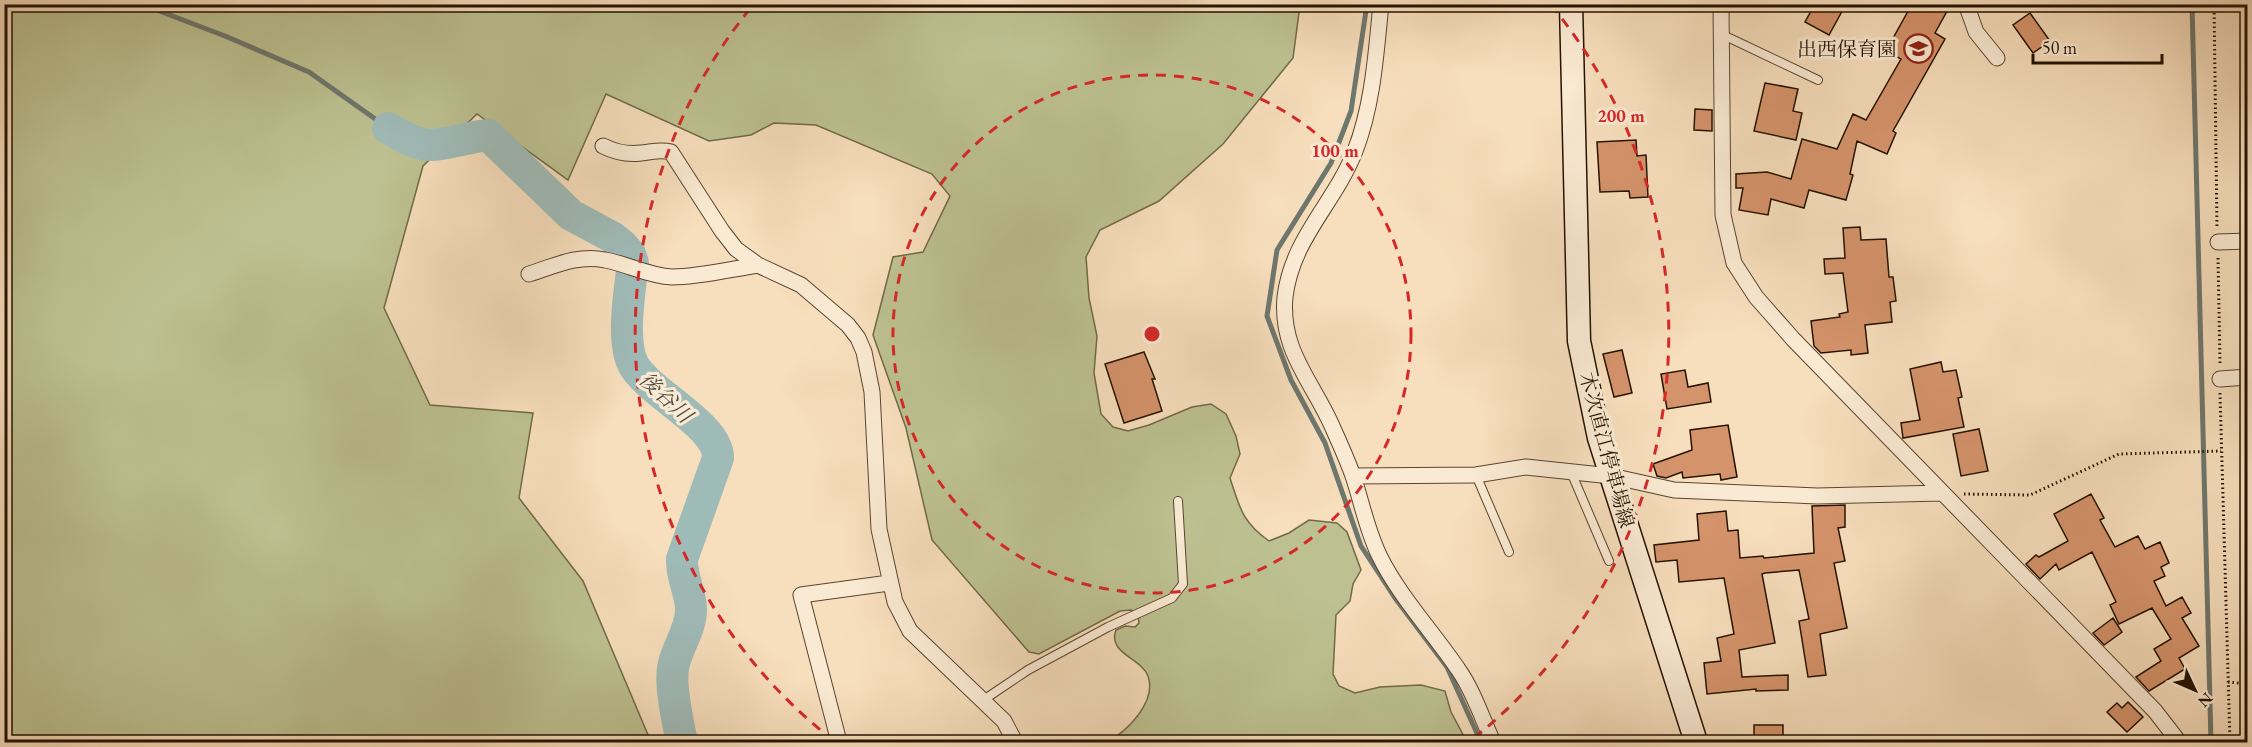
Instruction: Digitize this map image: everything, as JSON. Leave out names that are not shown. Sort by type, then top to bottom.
[{"type":"main road","name":"木次直江停車場線","points":[[1571,4],[1579,341],[1588,390],[1611,476],[1696,742]]},
{"type":"street","points":[[1381,4],[1375,65],[1363,127],[1355,153],[1301,244],[1290,269],[1285,298],[1286,325],[1293,356],[1331,424],[1353,476],[1368,529],[1381,559],[1414,609],[1460,671],[1492,742]]},
{"type":"street","points":[[1720,4],[1724,215],[1734,263],[1756,297],[1793,339],[2155,711],[2179,742]]},
{"type":"street","points":[[1966,4],[1976,32],[1997,58]]},
{"type":"street","points":[[603,146],[618,152],[641,153],[659,150],[671,152],[736,249],[758,265],[801,285],[848,325],[858,338],[864,352],[873,392],[879,529],[895,602],[910,631],[1004,721],[1015,742]]},
{"type":"street","points":[[2218,242],[2247,241]]},
{"type":"street","points":[[529,274],[572,260],[588,258],[673,277],[758,265]]},
{"type":"street","points":[[2220,379],[2247,377]]},
{"type":"street","points":[[1353,476],[1476,475],[1526,467],[1611,476],[1674,490],[1817,496],[1942,493]]},
{"type":"street","points":[[839,742],[801,595],[889,583]]},
{"type":"lane","points":[[1721,34],[1818,80]]},
{"type":"lane","points":[[1571,472],[1609,561]]},
{"type":"lane","points":[[1476,475],[1509,552]]},
{"type":"lane","points":[[982,701],[1048,659],[1107,627],[1172,598],[1183,584],[1178,501]]},
{"type":"path","points":[[1942,493],[2030,495],[2120,454],[2220,451]]},
{"type":"path","points":[[2228,682],[2247,684]]},
{"type":"green space","points":[[4,5],[1300,5],[1293,58],[1223,144],[1159,201],[1100,230],[1086,257],[1089,298],[1097,336],[1094,373],[1101,414],[1113,427],[1128,431],[1192,407],[1211,404],[1226,414],[1236,436],[1240,454],[1230,478],[1243,514],[1260,534],[1269,541],[1289,533],[1309,520],[1337,523],[1347,532],[1361,570],[1353,584],[1350,601],[1336,615],[1333,674],[1339,686],[1355,693],[1380,687],[1421,685],[1445,691],[1451,712],[1467,742],[1106,742],[1131,724],[1148,696],[1150,686],[1148,676],[1139,664],[1120,650],[1115,638],[1116,630],[1125,626],[1135,627],[1139,623],[1138,616],[1131,610],[1120,611],[1039,654],[1029,652],[932,540],[906,428],[873,335],[893,257],[923,252],[950,196],[932,174],[816,125],[774,123],[751,135],[709,141],[606,94],[568,180],[477,114],[423,166],[384,308],[430,405],[533,413],[519,498],[583,581],[651,742],[5,742]]},
{"type":"building","points":[[1815,4],[1846,4],[1829,35],[1805,22]]},
{"type":"building","points":[[1912,4],[1951,4],[1935,33],[1945,39],[1893,131],[1896,133],[1887,154],[1857,141],[1850,174],[1853,175],[1846,200],[1809,190],[1804,208],[1771,199],[1768,215],[1739,210],[1743,188],[1736,188],[1736,174],[1767,172],[1791,179],[1802,139],[1837,149],[1853,114],[1866,120],[1901,59],[1886,51]]},
{"type":"building","points":[[2030,13],[2050,41],[2033,53],[2013,25]]},
{"type":"building","points":[[1765,83],[1798,89],[1793,111],[1802,113],[1796,140],[1754,131]]},
{"type":"building","points":[[1695,109],[1712,110],[1712,131],[1694,130]]},
{"type":"building","points":[[1636,140],[1637,156],[1646,155],[1648,197],[1630,198],[1629,191],[1600,192],[1597,142]]},
{"type":"building","points":[[1860,227],[1861,240],[1886,239],[1889,277],[1893,277],[1896,301],[1890,302],[1892,322],[1865,325],[1868,353],[1851,355],[1851,350],[1821,353],[1814,346],[1811,321],[1840,317],[1839,314],[1848,312],[1843,273],[1825,274],[1824,259],[1845,258],[1843,228]]},
{"type":"building","points":[[1622,350],[1632,393],[1614,397],[1603,354]]},
{"type":"building","points":[[1144,352],[1155,379],[1152,379],[1162,411],[1124,423],[1105,364]]},
{"type":"building","points":[[1941,362],[1943,372],[1956,370],[1962,397],[1958,398],[1964,427],[1903,438],[1901,423],[1920,420],[1910,369]]},
{"type":"building","points":[[1685,370],[1688,387],[1708,383],[1711,402],[1667,409],[1661,374]]},
{"type":"building","points":[[1728,425],[1737,477],[1721,480],[1720,474],[1683,478],[1682,472],[1666,478],[1657,476],[1653,464],[1692,450],[1690,430]]},
{"type":"building","points":[[1979,429],[1988,471],[1961,476],[1953,434]]},
{"type":"building","points":[[2091,494],[2104,518],[2100,520],[2115,547],[2138,536],[2145,549],[2160,542],[2169,563],[2161,567],[2165,576],[2154,581],[2166,606],[2182,597],[2191,613],[2182,618],[2199,646],[2179,658],[2185,669],[2149,691],[2136,677],[2161,661],[2154,649],[2171,639],[2152,608],[2119,624],[2110,605],[2116,602],[2092,552],[2059,570],[2056,564],[2040,579],[2026,564],[2036,555],[2039,557],[2068,541],[2054,514]]},
{"type":"building","points":[[1845,505],[1845,527],[1838,528],[1845,561],[1834,563],[1847,628],[1820,634],[1826,675],[1808,677],[1799,621],[1809,619],[1799,570],[1765,573],[1762,574],[1775,643],[1739,650],[1742,677],[1788,675],[1788,690],[1756,691],[1756,689],[1707,694],[1704,663],[1721,661],[1717,638],[1734,634],[1724,578],[1679,582],[1677,560],[1656,562],[1654,545],[1699,540],[1697,514],[1726,511],[1728,531],[1738,530],[1740,558],[1814,553],[1812,506]]},
{"type":"building","points":[[2113,618],[2122,632],[2104,645],[2093,633]]},
{"type":"building","points":[[2128,702],[2143,717],[2127,732],[2107,712],[2117,703],[2122,708]]},
{"type":"building","points":[[1754,725],[1783,725],[1783,742],[1754,742]]},
{"type":"waterway","points":[[141,4],[225,36],[309,72],[388,128]]},
{"type":"waterway","points":[[1367,4],[1351,111],[1331,163],[1277,250],[1267,316],[1291,380],[1325,443],[1361,546],[1395,598],[1447,667],[1481,742]]},
{"type":"waterway","points":[[2192,4],[2211,742]]},
{"type":"waterway","name":"後谷川","points":[[388,128],[426,145],[488,135],[571,215],[612,237],[630,254],[633,263],[627,328],[629,354],[633,364],[641,375],[707,433],[715,446],[718,458],[682,559],[691,610],[689,625],[675,661],[672,676],[682,742]]},
{"type":"place","name":"出西保育園","points":[[1918,49]]}]
